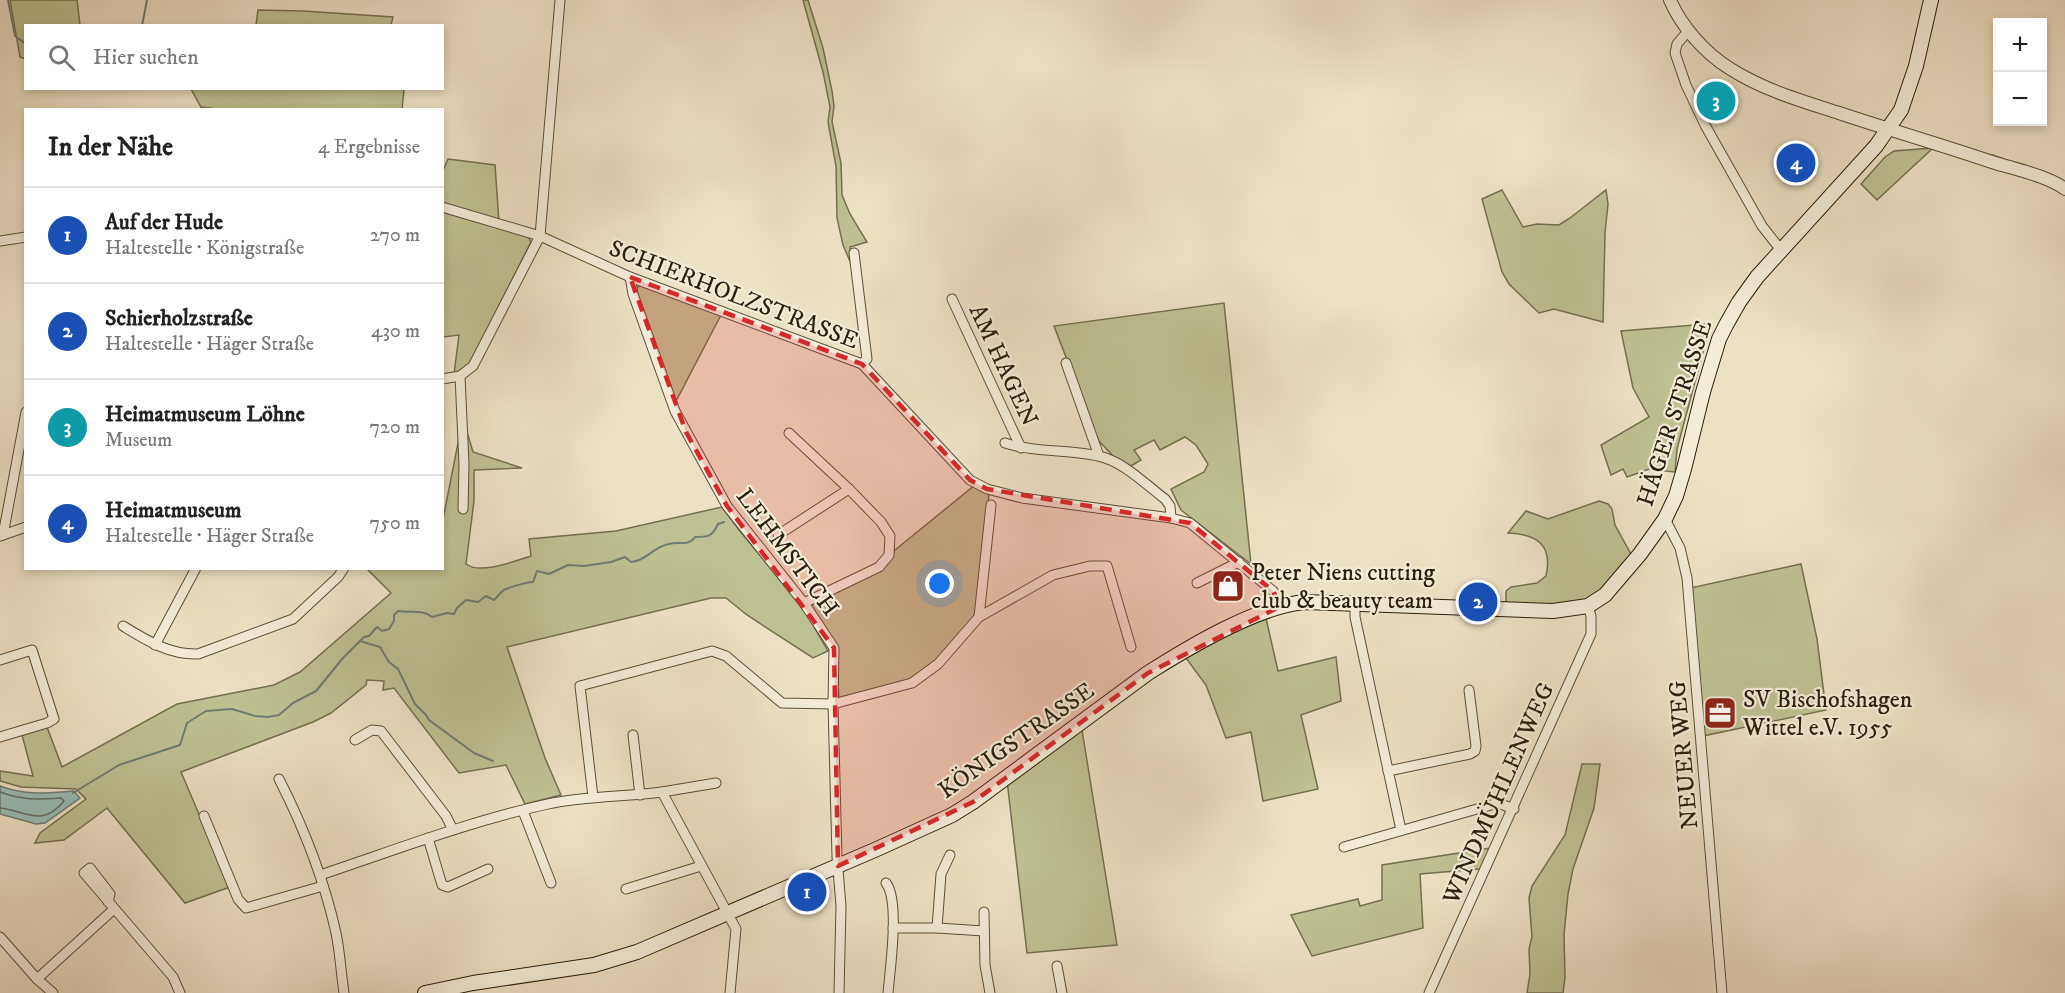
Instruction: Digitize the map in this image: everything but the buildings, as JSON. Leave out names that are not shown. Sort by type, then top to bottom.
[{"type":"main road","name":"HÄGER STRASSE","points":[[1281,606],[1305,602],[1553,611],[1588,606],[1605,595],[1665,519],[1676,495],[1719,339],[1739,302],[1756,277],[1826,203],[1889,129],[1901,110],[1911,85],[1931,0]]},
{"type":"main road","name":"KÖNIGSTRASSE","points":[[425,993],[474,988],[594,965],[637,952],[952,815],[1004,780],[1148,673],[1205,640],[1281,606]]},
{"type":"street","points":[[444,379],[460,376],[473,366],[540,236],[560,0]]},
{"type":"street","points":[[1670,0],[1689,30],[1706,49],[1727,67],[1757,84],[2058,184],[2064,188]]},
{"type":"street","points":[[1689,30],[1677,44],[1675,53],[1686,85],[1705,125],[1762,226],[1781,250]]},
{"type":"street","name":"SCHIERHOLZSTRASSE","points":[[444,208],[540,236],[630,277],[862,364],[970,480],[987,489],[1022,498],[1172,518],[1190,523],[1273,591],[1281,606]]},
{"type":"street","points":[[0,241],[24,237]]},
{"type":"street","points":[[854,253],[867,359],[862,364]]},
{"type":"street","name":"LEHMSTICH","points":[[630,277],[633,294],[672,401],[686,432],[727,506],[804,603],[834,648],[833,704],[841,906],[839,993]]},
{"type":"street","name":"AM HAGEN","points":[[952,299],[1021,448]]},
{"type":"street","points":[[1066,363],[1099,456]]},
{"type":"street","points":[[460,376],[464,464],[463,509]]},
{"type":"street","points":[[1,536],[24,422]]},
{"type":"street","points":[[789,433],[849,489],[881,522],[890,537],[888,555],[879,567],[804,603]]},
{"type":"street","name":"AM HAGEN","points":[[1005,443],[1021,448],[1099,456],[1117,463],[1165,499],[1170,506],[1172,518]]},
{"type":"street","points":[[778,535],[849,489]]},
{"type":"street","points":[[979,617],[991,505]]},
{"type":"street","name":"NEUER WEG","points":[[1665,519],[1680,548],[1687,578],[1722,993]]},
{"type":"street","points":[[1,536],[24,528]]},
{"type":"street","points":[[1197,583],[1239,562]]},
{"type":"street","points":[[593,796],[580,686],[711,651],[726,656],[782,703],[833,704],[912,683],[938,664],[979,617],[1053,575],[1090,566],[1107,567],[1131,647]]},
{"type":"street","points":[[155,645],[195,570]]},
{"type":"street","points":[[123,626],[155,645],[185,654],[198,654],[293,619],[339,577],[343,570]]},
{"type":"street","points":[[1355,604],[1355,617],[1401,830]]},
{"type":"street","name":"WINDMÜHLENWEG","points":[[1430,993],[1591,634],[1591,616],[1588,606]]},
{"type":"street","points":[[0,660],[32,650],[54,719],[0,737]]},
{"type":"street","points":[[1388,771],[1470,754],[1475,751],[1469,690]]},
{"type":"street","points":[[355,740],[372,730],[381,731],[446,816],[453,830]]},
{"type":"street","points":[[633,735],[640,795]]},
{"type":"street","points":[[279,779],[301,824],[320,875],[336,933],[344,993]]},
{"type":"street","points":[[320,875],[453,830],[523,811],[593,796],[640,795],[716,783]]},
{"type":"street","points":[[663,792],[736,929],[730,993]]},
{"type":"street","points":[[1344,847],[1498,802],[1514,809]]},
{"type":"street","points":[[523,811],[551,884]]},
{"type":"street","points":[[204,816],[238,899],[246,909],[323,886]]},
{"type":"street","points":[[428,838],[442,885],[448,887],[488,869]]},
{"type":"street","points":[[937,928],[941,874],[950,855]]},
{"type":"street","points":[[626,889],[701,866]]},
{"type":"street","points":[[886,883],[891,889],[893,903],[888,993]]},
{"type":"street","points":[[37,979],[111,905],[173,977],[180,993]]},
{"type":"street","points":[[984,912],[984,965],[990,993]]},
{"type":"street","points":[[893,928],[984,931]]},
{"type":"street","points":[[2,942],[53,993]]},
{"type":"street","points":[[1057,966],[1062,993]]},
{"type":"highlighted area","points":[[630,277],[862,364],[970,480],[987,489],[1190,523],[1273,591],[1281,606],[1148,673],[973,802],[838,866],[834,648],[727,506],[686,432]]},
{"type":"green space","points":[[10,0],[77,0],[80,24],[24,24],[24,59],[20,57]]},
{"type":"green space","points":[[803,0],[808,0],[823,48],[832,91],[834,106],[832,122],[841,163],[842,195],[850,214],[867,242],[850,247],[852,266],[843,245],[837,218],[836,166],[828,122],[830,107]]},
{"type":"green space","points":[[258,10],[393,17],[391,24],[256,24]]},
{"type":"green space","points":[[192,90],[404,90],[402,108],[201,107]]},
{"type":"green space","points":[[1933,148],[1877,200],[1861,184],[1885,157],[1894,151]]},
{"type":"green space","points":[[448,159],[495,165],[499,222],[444,206],[444,168]]},
{"type":"green space","points":[[1502,190],[1523,227],[1537,224],[1559,225],[1606,190],[1608,204],[1603,322],[1554,309],[1539,313],[1509,284],[1502,272],[1482,199]]},
{"type":"green space","points":[[444,213],[527,235],[531,242],[470,364],[454,374],[459,335],[444,337]]},
{"type":"green space","points":[[640,285],[721,315],[675,403],[636,289]]},
{"type":"green space","points":[[1224,303],[1251,564],[1181,510],[1171,489],[1204,472],[1208,464],[1196,445],[1185,437],[1160,450],[1154,440],[1134,450],[1141,460],[1129,467],[1115,458],[1098,440],[1054,326]]},
{"type":"green space","points":[[1707,324],[1710,326],[1677,449],[1675,472],[1652,468],[1627,477],[1623,469],[1611,475],[1601,445],[1649,417],[1633,388],[1621,331]]},
{"type":"green space","points":[[467,432],[473,452],[522,468],[474,470],[474,501],[466,564],[472,567],[488,568],[531,556],[529,539],[616,531],[722,507],[802,606],[828,651],[813,658],[747,615],[726,598],[711,598],[507,647],[545,758],[561,795],[525,804],[506,765],[459,773],[394,688],[383,690],[384,681],[367,680],[366,685],[331,713],[313,722],[181,772],[230,887],[185,903],[107,808],[64,840],[35,843],[40,833],[86,799],[76,789],[21,787],[0,781],[0,771],[33,776],[22,735],[47,727],[62,767],[177,704],[274,685],[300,672],[391,593],[368,570],[444,570],[444,514],[460,433]]},
{"type":"green space","points":[[975,485],[989,493],[977,617],[936,663],[916,678],[839,700],[836,647],[810,603],[880,568],[895,550]]},
{"type":"green space","points":[[1599,501],[1608,504],[1612,509],[1615,525],[1632,556],[1613,580],[1590,599],[1571,605],[1506,605],[1506,591],[1511,587],[1537,583],[1546,576],[1547,556],[1540,543],[1527,536],[1508,533],[1526,511],[1548,519]]},
{"type":"green space","points":[[1801,564],[1817,639],[1826,710],[1703,736],[1690,588]]},
{"type":"green space","points":[[1265,614],[1278,671],[1336,657],[1341,701],[1301,715],[1318,789],[1263,801],[1251,732],[1226,738],[1206,685],[1183,654]]},
{"type":"green space","points":[[1081,724],[1117,945],[1027,953],[1007,780]]},
{"type":"green space","points":[[1582,764],[1600,764],[1594,808],[1573,869],[1568,894],[1564,935],[1563,993],[1527,993],[1530,974],[1529,949],[1532,937],[1529,898],[1532,886],[1565,835]]},
{"type":"green space","points":[[1491,848],[1480,869],[1420,874],[1423,928],[1312,956],[1291,915],[1358,899],[1360,906],[1382,900],[1382,865]]},
{"type":"water","points":[[0,786],[27,793],[74,791],[80,798],[45,823],[36,824],[0,814]]},
{"type":"waterway","points":[[8,0],[15,36],[24,43]]},
{"type":"waterway","points":[[142,24],[147,0]]},
{"type":"waterway","points":[[1992,155],[2003,159]]},
{"type":"waterway","points":[[73,793],[119,765],[180,745],[187,723],[206,711],[232,709],[255,716],[279,715],[293,703],[316,691],[364,637],[369,636],[377,627],[382,631],[389,629],[398,611],[420,612],[432,617],[447,613],[454,614],[466,600],[478,602],[486,596],[494,600],[504,590],[533,582],[537,571],[549,574],[568,565],[584,566],[611,562],[625,557],[631,562],[636,561],[663,546],[686,543],[695,537],[709,535],[714,532],[718,524],[724,522]]},
{"type":"waterway","points":[[360,641],[380,647],[389,662],[398,669],[415,704],[429,720],[474,753],[493,761]]},
{"type":"place","name":"Heimatmuseum Löhne","points":[[1716,101]]},
{"type":"place","name":"Heimatmuseum","points":[[1796,163]]},
{"type":"place","name":"Peter Niens cutting club & beauty team","points":[[1228,586]]},
{"type":"place","name":"Schierholzstraße","points":[[1478,602]]},
{"type":"place","name":"SV Bischofshagen Wittel e.V. 1955","points":[[1720,713]]},
{"type":"place","name":"Auf der Hude","points":[[807,892]]}]
